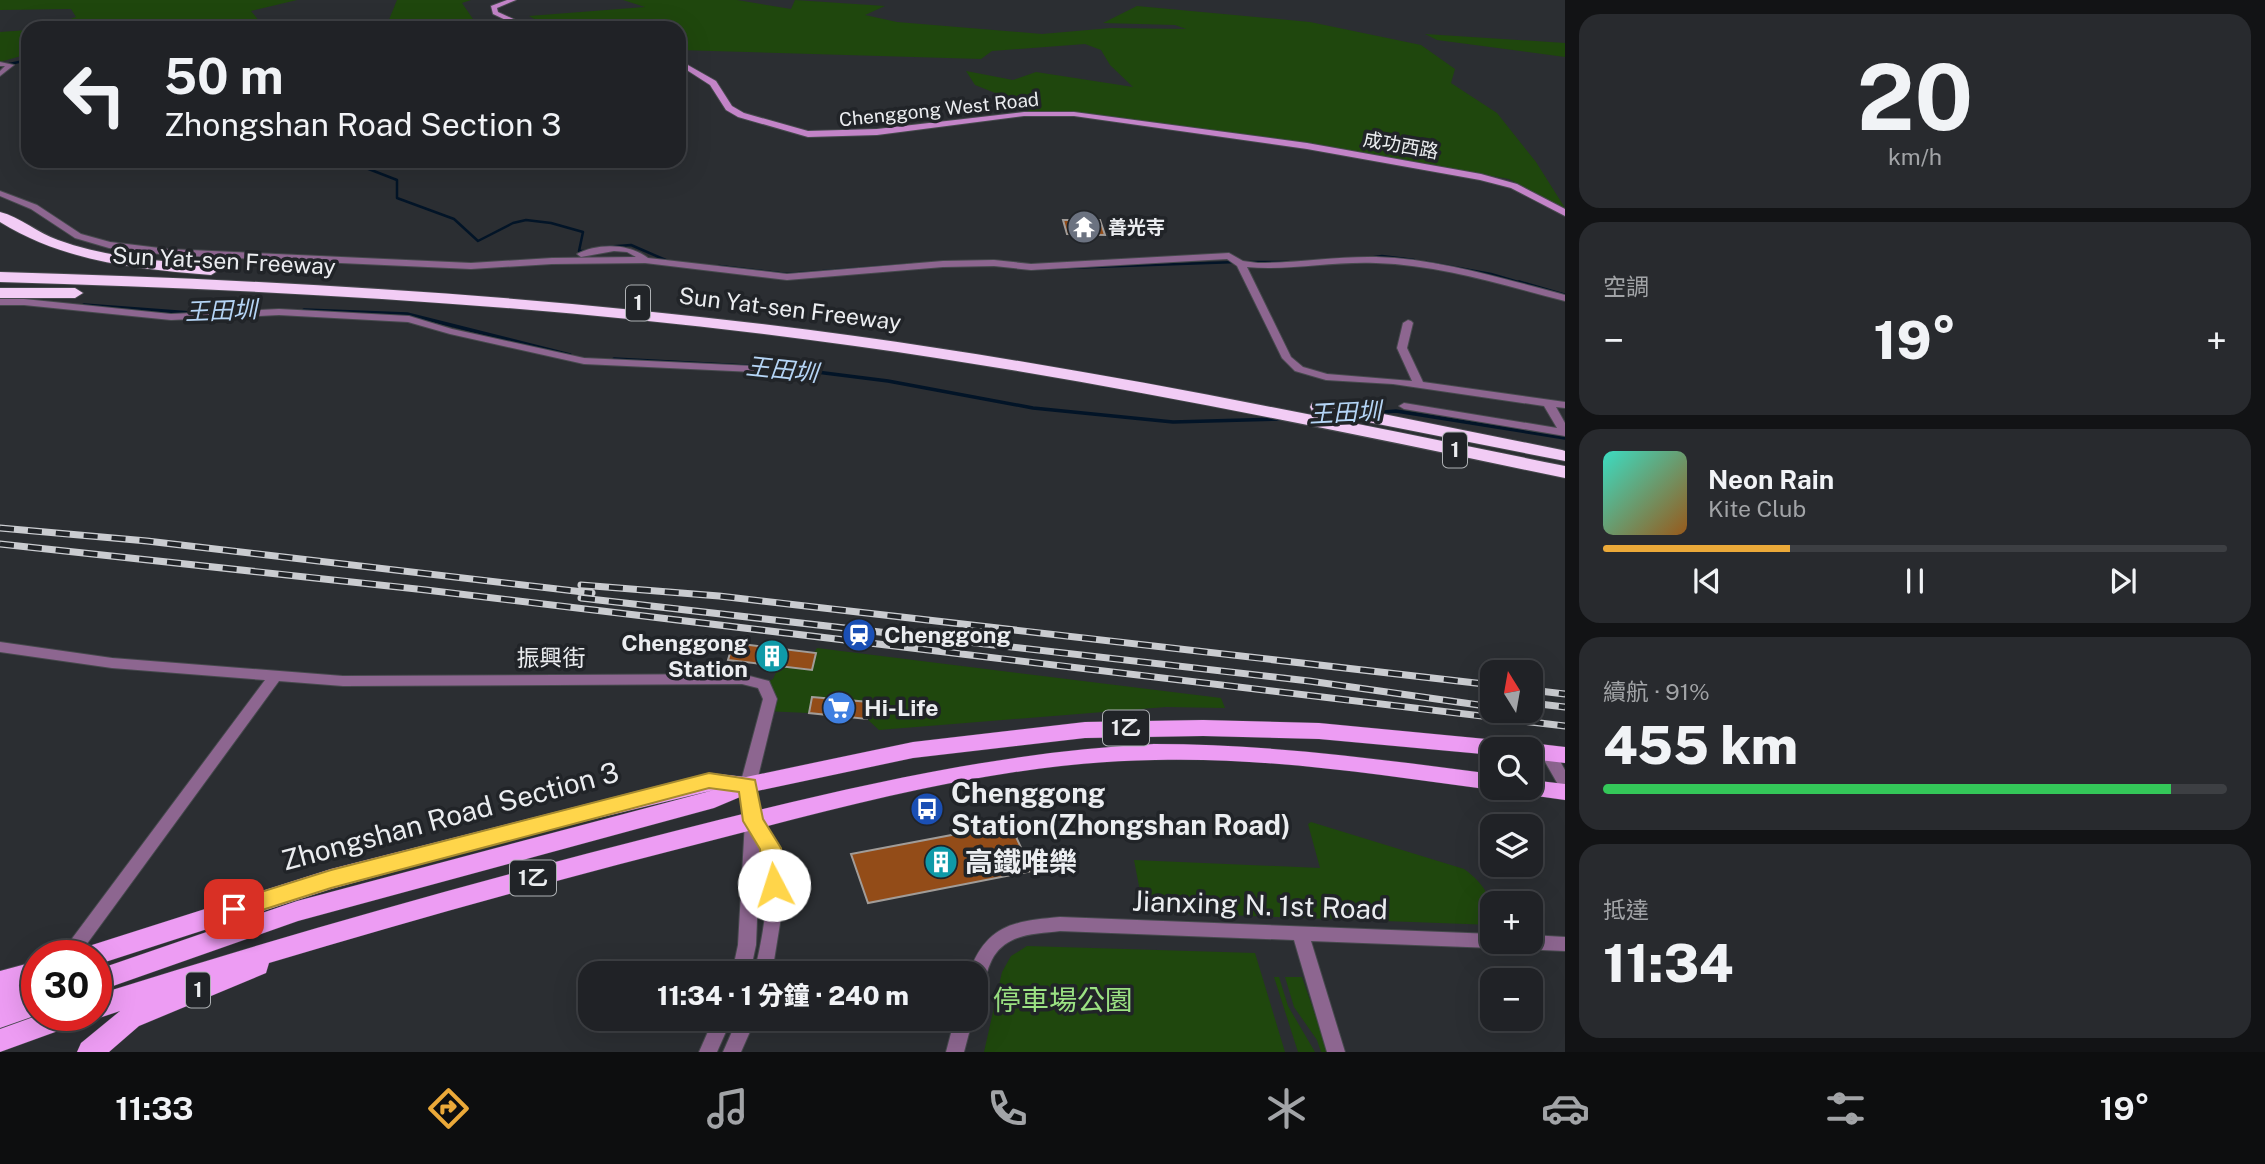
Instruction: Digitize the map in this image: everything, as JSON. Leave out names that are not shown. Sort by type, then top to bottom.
[{"type":"highway","points":[[0,216],[64,250],[115,260],[227,271]]},
{"type":"highway","name":"Sun Yat-sen Freeway","points":[[0,266],[227,271],[557,295],[694,309],[916,337],[1269,397],[1565,457]]},
{"type":"highway","name":"Sun Yat-sen Freeway","points":[[0,277],[267,286],[509,304],[669,319],[908,348],[1249,407],[1565,472]]},
{"type":"highway","points":[[0,291],[126,291],[294,296],[459,306],[509,304]]},
{"type":"main road","name":"Zhongshan Road Section 3","points":[[112,975],[297,911],[714,799],[748,785],[913,750],[1042,734],[1128,728],[1319,731],[1480,746]]},
{"type":"main road","name":"1乙","points":[[112,1002],[226,964],[573,867],[870,791],[1022,764],[1109,754],[1202,753],[1289,758],[1480,780]]},
{"type":"main road","name":"Zhongshan Road Section 3","points":[[112,950],[331,879],[636,798],[709,781],[748,785]]},
{"type":"main road","points":[[1543,789],[1565,792]]},
{"type":"main road","name":"1","points":[[90,1052],[130,1018],[315,941]]},
{"type":"main road","points":[[0,982],[21,976]]},
{"type":"main road","points":[[0,1002],[21,997]]},
{"type":"main road","points":[[0,1016],[21,1009]]},
{"type":"main road","points":[[0,1041],[27,1031]]},
{"type":"street","points":[[513,0],[493,7],[495,13],[513,21]]},
{"type":"street","points":[[0,64],[11,65],[0,74]]},
{"type":"street","name":"Chenggong West Road","points":[[686,66],[713,83],[729,108],[741,115],[807,134],[830,136],[877,132],[1024,114],[1074,114],[1307,146],[1481,177],[1514,186],[1565,213]]},
{"type":"street","points":[[0,193],[34,207],[78,236],[109,245],[156,250],[471,266],[552,261],[645,260],[787,277],[943,264],[993,263],[1031,267],[1229,256],[1240,262],[1297,265],[1377,260],[1468,271],[1565,298]]},
{"type":"street","points":[[571,254],[618,247],[637,253],[645,260]]},
{"type":"street","points":[[1240,262],[1287,358],[1299,369],[1326,377],[1419,385],[1565,405]]},
{"type":"street","points":[[0,302],[171,317],[279,312],[409,319],[450,331],[584,360],[754,369]]},
{"type":"street","points":[[1408,323],[1402,348],[1419,385]]},
{"type":"street","points":[[1548,403],[1565,433]]},
{"type":"street","points":[[1404,407],[1565,433]]},
{"type":"street","name":"振興街","points":[[0,647],[112,663],[343,681],[755,681],[764,684],[770,699],[748,785]]},
{"type":"street","points":[[80,940],[275,676]]},
{"type":"street","points":[[1548,753],[1565,784]]},
{"type":"street","points":[[744,961],[747,945],[753,821],[748,785]]},
{"type":"street","points":[[753,821],[771,848],[774,885],[771,944],[766,961]]},
{"type":"street","name":"Jianxing N. 1st Road","points":[[981,961],[1002,934],[1025,927],[1060,924],[1480,940]]},
{"type":"street","points":[[1300,933],[1336,1052]]},
{"type":"street","points":[[1543,943],[1565,944]]},
{"type":"street","points":[[708,1052],[717,1031]]},
{"type":"street","points":[[732,1052],[741,1031]]},
{"type":"street","points":[[955,1052],[961,1031]]},
{"type":"green space","points":[[0,0],[297,0],[251,11],[259,21],[64,21],[76,17],[71,9],[0,10]]},
{"type":"green space","points":[[397,0],[471,0],[462,3],[473,19],[468,21],[388,21]]},
{"type":"green space","points":[[623,0],[737,0],[791,9],[795,0],[885,6],[865,15],[897,22],[1042,34],[1111,28],[1186,29],[1175,25],[1103,23],[1137,6],[1310,22],[1421,45],[1455,69],[1451,83],[1497,113],[1536,162],[1565,208],[1509,179],[1299,142],[1215,134],[1086,113],[1029,111],[1003,96],[975,85],[966,71],[1013,80],[1036,72],[1133,87],[1110,65],[1101,50],[1085,44],[992,51],[981,59],[686,50],[686,21],[538,21],[529,16],[645,7]]},
{"type":"green space","points":[[21,30],[21,56],[0,62],[0,32]]},
{"type":"green space","points":[[1425,34],[1565,43],[1565,57],[1437,40]]},
{"type":"green space","points":[[817,648],[1221,698],[1225,708],[1166,707],[879,730],[867,719],[869,702],[812,697],[809,713],[763,711],[764,684],[773,679],[779,666],[812,670],[812,656]]},
{"type":"green space","points":[[1311,822],[1464,869],[1485,891],[1480,891],[1480,925],[1144,912],[1134,860],[1320,868],[1308,824]]},
{"type":"green space","name":"停車場公園","points":[[1027,946],[1255,953],[1285,1052],[984,1052],[1002,972],[1011,956]]},
{"type":"green space","points":[[1274,977],[1279,977],[1288,1006],[1315,1052],[1298,1052]]},
{"type":"green space","points":[[1285,977],[1302,977],[1328,1052],[1321,1052],[1317,1040],[1294,1007]]},
{"type":"building","name":"善光寺","points":[[1063,220],[1100,220],[1105,235],[1067,234]]},
{"type":"building","name":"Chenggong Station","points":[[733,643],[816,653],[812,670],[728,660]]},
{"type":"building","name":"Hi-Life","points":[[812,697],[869,702],[867,719],[809,713]]},
{"type":"building","name":"高鐵唯樂","points":[[1010,824],[1032,871],[868,903],[851,854]]},
{"type":"waterway","points":[[0,66],[21,62]]},
{"type":"waterway","points":[[366,168],[397,180],[397,198],[454,219],[478,241],[513,223],[526,220],[551,223],[583,232],[579,251],[588,251]]},
{"type":"waterway","points":[[604,247],[631,245],[668,261]]},
{"type":"waterway","points":[[1368,258],[1382,256],[1414,260]]},
{"type":"waterway","points":[[1036,269],[1237,262]]},
{"type":"waterway","points":[[1245,262],[1289,262]]},
{"type":"waterway","points":[[1426,262],[1491,274],[1525,284]]},
{"type":"waterway","points":[[719,266],[787,274],[912,264]]},
{"type":"waterway","points":[[1519,282],[1564,295]]},
{"type":"waterway","name":"王田圳","points":[[84,305],[191,313]]},
{"type":"waterway","name":"王田圳","points":[[304,310],[407,314],[570,355]]},
{"type":"waterway","name":"王田圳","points":[[614,359],[785,368],[888,381],[1033,408],[1173,422],[1283,419]]},
{"type":"waterway","name":"王田圳","points":[[1372,413],[1396,411],[1565,438]]},
{"type":"waterway","name":"王田圳","points":[[1313,417],[1339,415]]},
{"type":"railway","points":[[0,528],[147,541],[592,593]]},
{"type":"railway","points":[[0,544],[426,590],[1565,726]]},
{"type":"railway","points":[[581,585],[719,596],[1480,684]]},
{"type":"railway","points":[[581,598],[1309,681],[1480,705]]},
{"type":"railway","points":[[1544,692],[1565,694]]},
{"type":"railway","points":[[1544,705],[1565,707]]},
{"type":"place","name":"善光寺","points":[[1084,227]]},
{"type":"place","name":"Chenggong","points":[[859,635]]},
{"type":"place","name":"Chenggong Station","points":[[772,656]]},
{"type":"place","name":"Hi-Life","points":[[839,708]]},
{"type":"place","name":"Chenggong Station(Zhongshan Road)","points":[[927,809]]},
{"type":"place","name":"高鐵唯樂","points":[[941,862]]},
{"type":"route","points":[[234,909],[331,879],[662,791],[709,781],[748,785],[753,821],[771,848],[774,885]]}]
